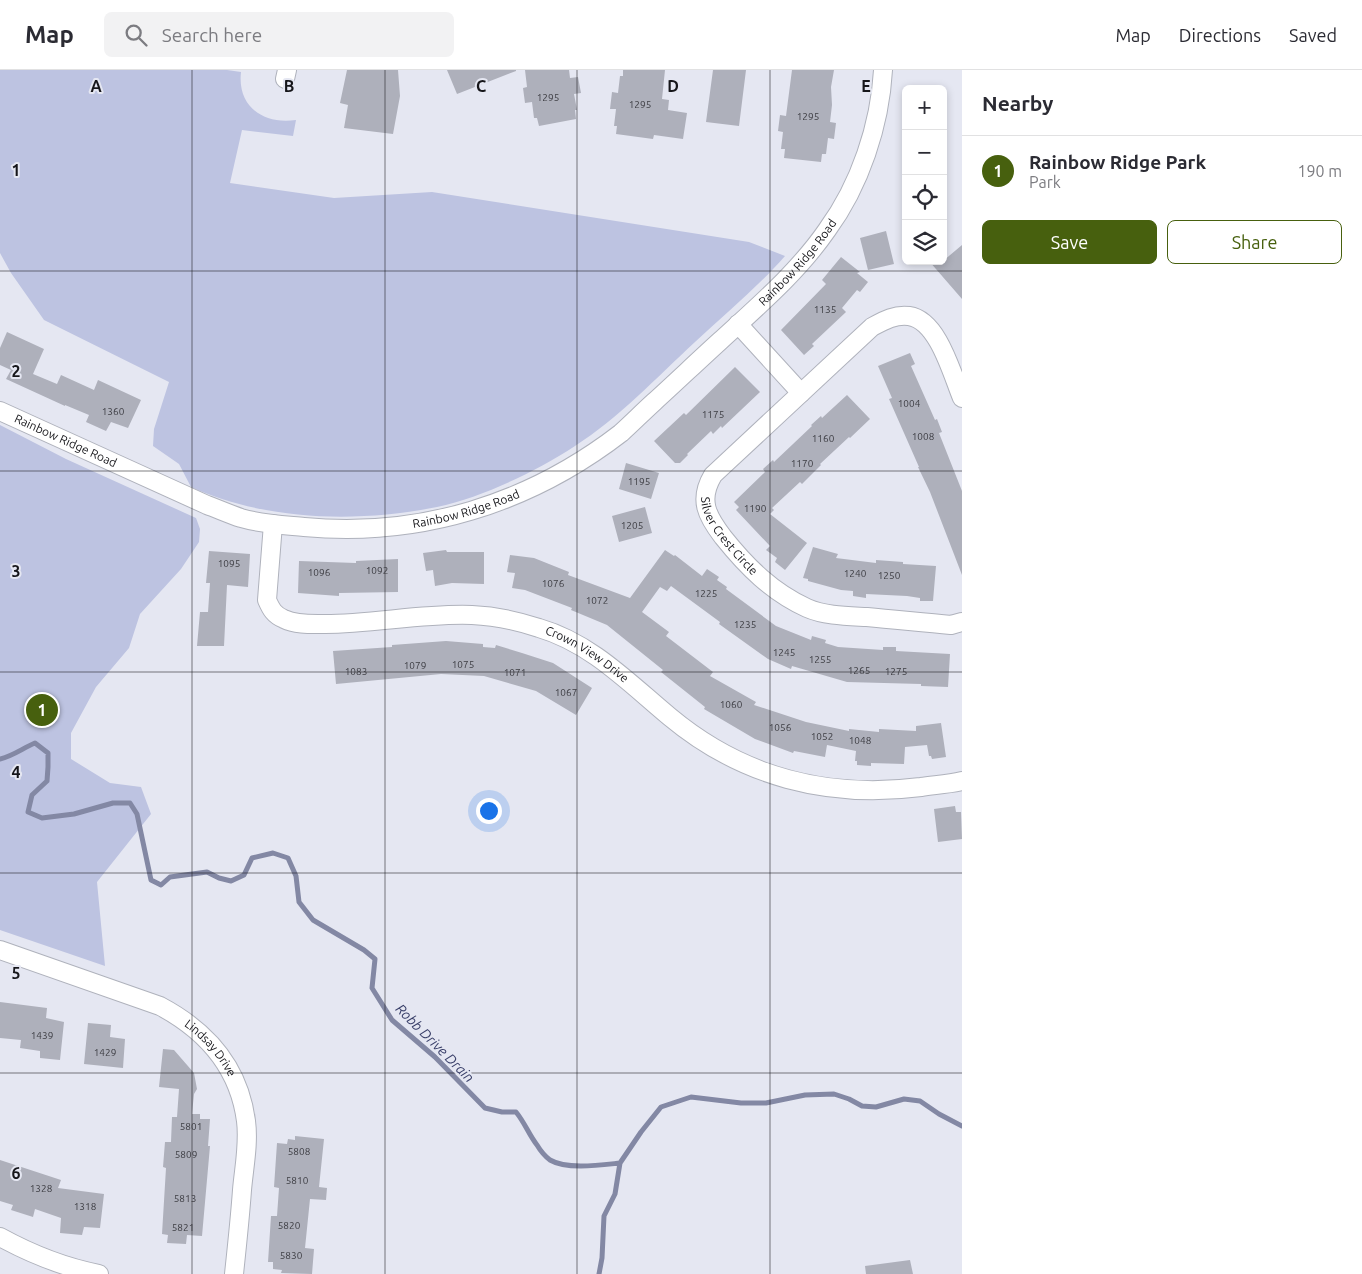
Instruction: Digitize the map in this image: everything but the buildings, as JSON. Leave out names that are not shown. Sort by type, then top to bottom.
[{"type":"street","name":"Rainbow Ridge Road","points":[[0,411],[207,505],[242,518],[273,524],[352,530],[383,528],[450,517],[518,494],[554,477],[622,432],[766,299],[802,262],[844,206],[855,182],[870,142],[879,106],[883,70]]},
{"type":"street","name":"Silver Crest Circle","points":[[962,398],[935,336],[927,325],[908,316],[896,316],[872,327],[801,392],[713,475],[707,485],[704,496],[706,510],[712,522],[740,558],[762,580],[784,596],[809,608],[834,614],[951,625],[962,622]]},
{"type":"street","points":[[738,324],[801,392]]},
{"type":"street","name":"Crown View Drive","points":[[273,524],[267,600],[272,611],[284,620],[304,623],[348,624],[440,616],[473,615],[502,618],[554,632],[600,658],[689,733],[744,764],[777,777],[830,789],[860,790],[902,790],[962,781]]},
{"type":"street","name":"Lindsay Drive","points":[[0,950],[160,1006],[181,1018],[201,1033],[219,1053],[233,1077],[241,1099],[246,1122],[246,1146],[234,1274]]},
{"type":"street","points":[[0,1237],[39,1256],[98,1274]]},
{"type":"shaded area","points":[[0,70],[227,70],[241,72],[243,95],[255,111],[273,119],[284,121],[296,120],[293,136],[242,130],[230,183],[334,198],[432,192],[749,242],[785,256],[753,289],[607,423],[559,456],[508,483],[454,503],[407,512],[375,515],[344,517],[312,516],[250,507],[191,487],[179,464],[153,446],[154,429],[169,382],[44,320],[11,273],[0,253]]},
{"type":"shaded area","points":[[0,425],[66,459],[196,518],[200,529],[199,542],[181,569],[140,614],[129,648],[96,687],[71,733],[71,759],[110,783],[141,787],[151,814],[97,882],[105,966],[0,930]]},
{"type":"waterway","name":"Robb Drive Drain","points":[[0,759],[35,743],[48,753],[47,781],[32,795],[28,812],[42,818],[74,814],[113,803],[130,803],[137,814],[151,880],[161,885],[170,877],[207,872],[231,881],[244,875],[252,858],[273,853],[288,858],[296,876],[299,902],[313,920],[364,950],[375,959],[372,988],[392,1020],[435,1057],[485,1108],[502,1112],[516,1112],[541,1151],[550,1160],[557,1163],[575,1166],[620,1163],[661,1107],[691,1097],[741,1103],[766,1103],[805,1095],[834,1094],[862,1106],[876,1107],[904,1099],[920,1101],[962,1126]]},
{"type":"waterway","points":[[599,1274],[602,1258],[604,1216],[615,1194],[620,1163]]},
{"type":"place","name":"Rainbow Ridge Park","points":[[42,710]]}]
